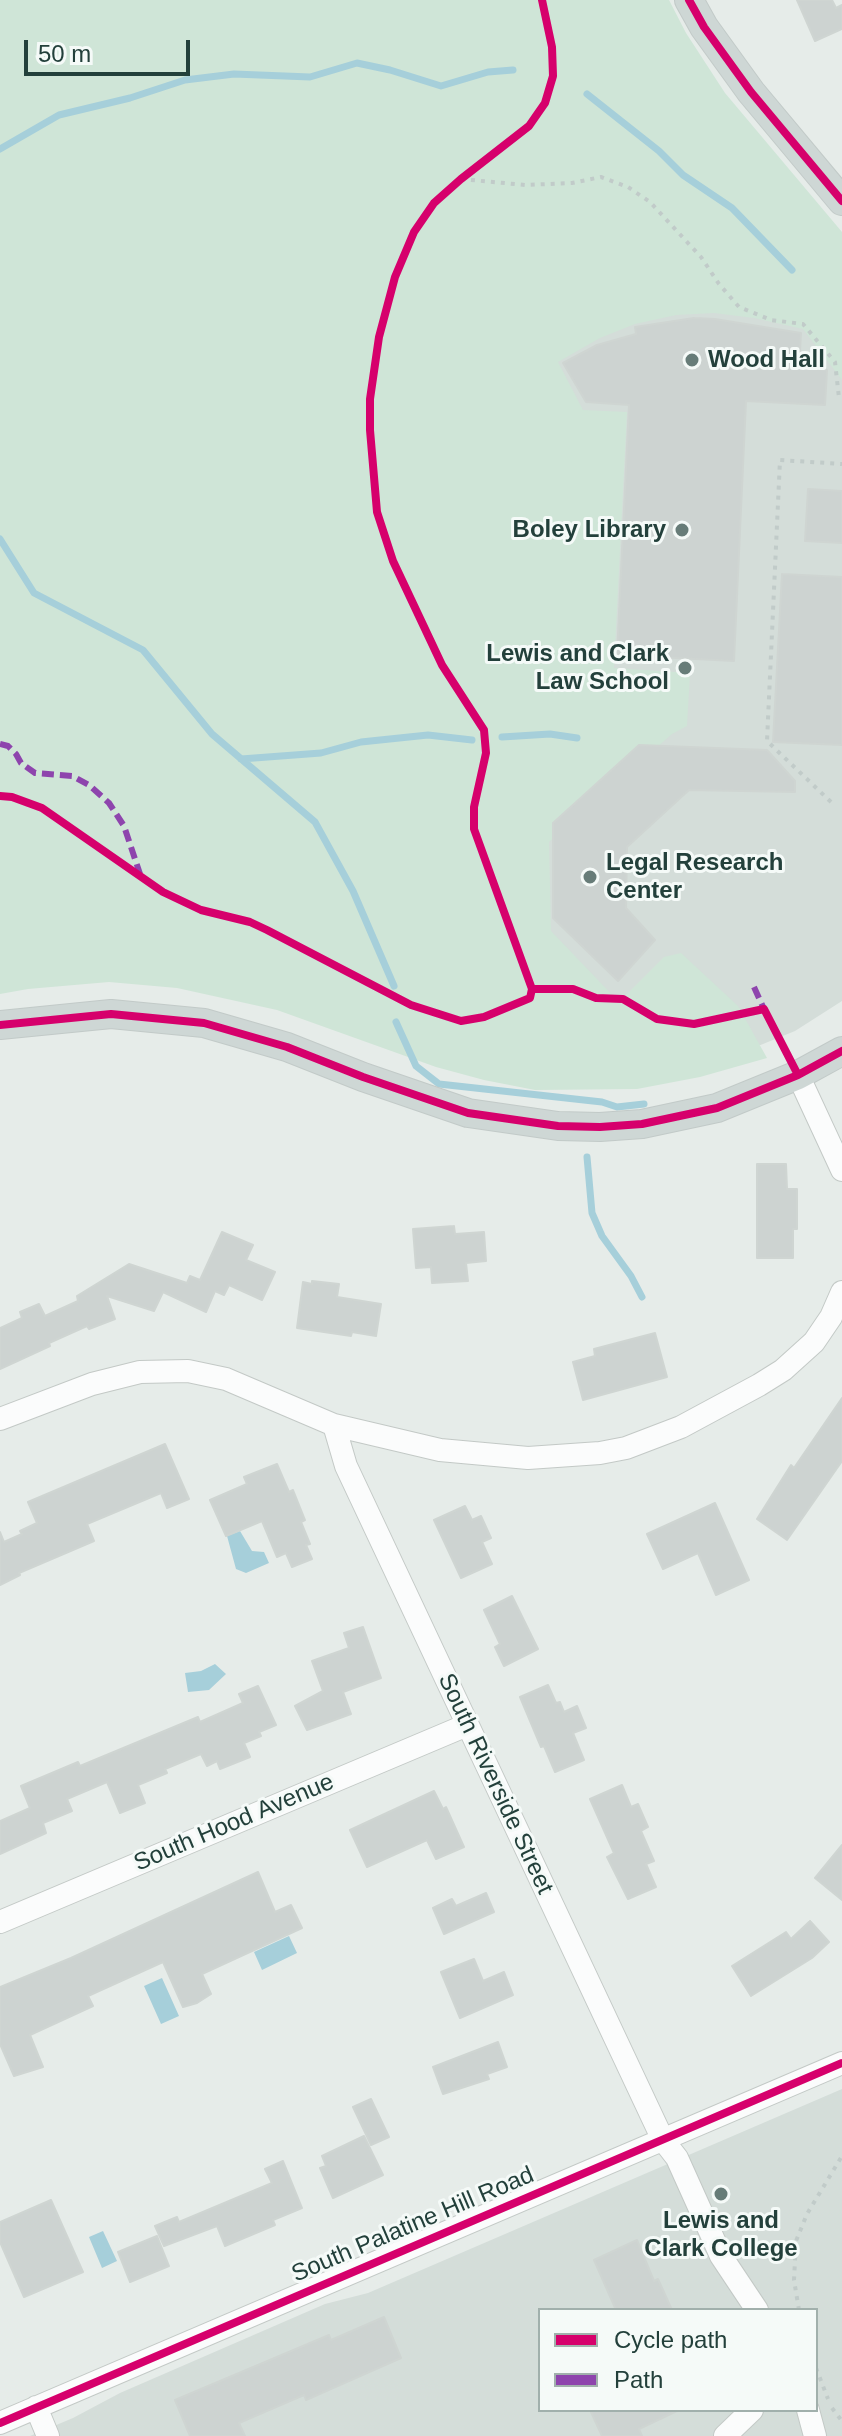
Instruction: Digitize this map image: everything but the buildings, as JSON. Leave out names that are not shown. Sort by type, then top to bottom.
[{"type":"main road","points":[[689,0],[725,58],[751,92],[839,193]]},
{"type":"main road","points":[[0,1025],[111,1014],[204,1023],[287,1047],[468,1113],[558,1126],[614,1126],[679,1118],[757,1094],[842,1051]]},
{"type":"street","points":[[798,1075],[842,1170]]},
{"type":"street","points":[[0,1419],[92,1384],[140,1372],[164,1370],[207,1373],[334,1425],[440,1450],[560,1458],[626,1448],[681,1427],[759,1385],[783,1370],[814,1342],[831,1317],[842,1292]]},
{"type":"street","name":"South Riverside Street","points":[[334,1425],[346,1466],[663,2140],[677,2158],[721,2256],[756,2308]]},
{"type":"street","name":"South Hood Avenue","points":[[0,1922],[467,1725]]},
{"type":"street","name":"South Palatine Hill Road","points":[[0,2423],[842,2063]]},
{"type":"street","points":[[36,2407],[48,2436]]},
{"type":"street","points":[[725,2436],[750,2412]]},
{"type":"street","points":[[809,2412],[815,2436]]},
{"type":"path","points":[[461,179],[525,185],[572,183],[601,177],[628,187],[650,202],[701,257],[739,307],[771,320],[803,324],[835,362],[839,398]]},
{"type":"path","points":[[831,802],[767,741],[780,460],[842,464]]},
{"type":"path","points":[[799,2308],[794,2280],[796,2241],[818,2193],[842,2156]]},
{"type":"path","points":[[818,2373],[833,2412],[842,2421]]},
{"type":"shaded area","name":"Lewis and Clark Law School","points":[[666,278],[842,290],[842,1001],[795,1031],[699,1070],[544,1085],[533,336]]},
{"type":"shaded area","name":"Lewis and Clark College","points":[[842,2089],[842,2436],[30,2436],[120,2393],[325,2304],[368,2293]]},
{"type":"green space","points":[[0,0],[669,0],[686,33],[725,93],[842,232],[842,380],[803,329],[714,313],[676,315],[635,324],[600,338],[558,362],[583,410],[627,412],[614,668],[690,673],[687,726],[672,734],[549,842],[551,931],[619,1002],[664,957],[681,953],[738,1006],[767,1058],[700,1077],[637,1089],[535,1090],[436,1067],[277,1010],[177,988],[109,982],[0,994]]},
{"type":"water","points":[[240,1531],[252,1551],[264,1552],[269,1563],[246,1573],[236,1569],[227,1536]]},
{"type":"water","points":[[215,1664],[226,1674],[209,1690],[188,1692],[185,1673],[201,1671]]},
{"type":"water","points":[[289,1936],[297,1953],[262,1970],[254,1952]]},
{"type":"water","points":[[162,1978],[179,2016],[161,2024],[144,1986]]},
{"type":"water","points":[[103,2231],[117,2261],[102,2268],[89,2237]]},
{"type":"waterway","points":[[0,149],[59,115],[130,98],[185,80],[234,74],[310,77],[357,63],[441,86],[488,72],[513,70]]},
{"type":"waterway","points":[[587,94],[659,151],[683,175],[732,208],[792,270]]},
{"type":"waterway","points":[[0,539],[34,593],[143,650],[212,734],[315,822],[353,891],[394,986]]},
{"type":"waterway","points":[[502,737],[550,734],[577,738]]},
{"type":"waterway","points":[[241,759],[321,753],[361,742],[428,735],[472,740]]},
{"type":"waterway","points":[[396,1022],[416,1066],[439,1084],[602,1102],[617,1107],[644,1104]]},
{"type":"waterway","points":[[587,1157],[592,1213],[602,1236],[642,1297]]},
{"type":"marked path","points":[[0,744],[8,746],[21,763],[35,773],[72,776],[89,785],[109,803],[124,826],[140,874]]},
{"type":"marked path","points":[[754,987],[764,1009]]},
{"type":"cycle path","points":[[0,796],[42,808],[163,892],[201,910],[250,922],[411,1005],[461,1021],[484,1017],[530,998],[532,989],[474,829],[474,807],[486,753],[484,730],[442,665],[393,561],[377,512],[370,399],[379,337],[395,277],[414,232],[434,203],[529,126],[545,103],[553,76],[552,47],[542,0]]},
{"type":"cycle path","points":[[689,0],[704,27],[751,92],[842,201]]},
{"type":"cycle path","points":[[532,989],[573,989],[596,998],[623,999],[657,1019],[694,1024],[764,1009],[798,1075]]},
{"type":"cycle path","points":[[0,1025],[111,1014],[204,1023],[287,1047],[468,1113],[558,1126],[642,1124],[717,1108],[798,1075],[842,1051]]},
{"type":"cycle path","points":[[0,2423],[842,2063]]},
{"type":"place","name":"Wood Hall","points":[[692,360]]},
{"type":"place","name":"Boley Library","points":[[682,530]]},
{"type":"place","name":"Lewis and Clark Law School","points":[[685,668]]},
{"type":"place","name":"Legal Research Center","points":[[590,877]]},
{"type":"place","name":"Lewis and Clark College","points":[[721,2194]]}]
